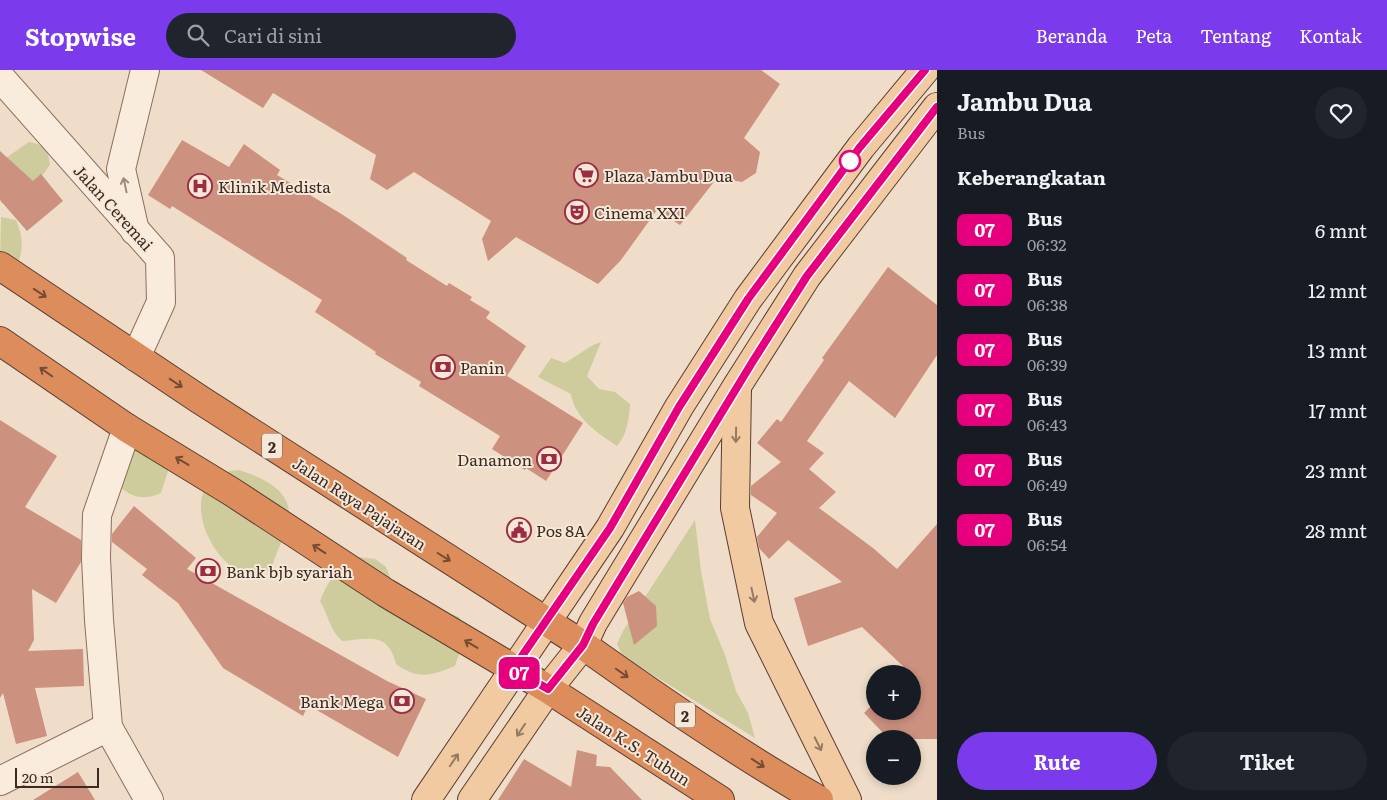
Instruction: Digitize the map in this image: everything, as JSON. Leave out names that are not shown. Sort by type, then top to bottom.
[{"type":"highway","name":"Jalan Raya Pajajaran","points":[[0,266],[344,493],[547,622]]},
{"type":"highway","points":[[0,341],[127,428],[232,492],[386,593],[513,669]]},
{"type":"highway","name":"2","points":[[547,622],[642,687],[819,800]]},
{"type":"highway","name":"Jalan K.S. Tubun","points":[[513,669],[548,689],[720,800]]},
{"type":"main road","points":[[426,800],[610,528],[679,407],[748,299],[860,147],[925,70]]},
{"type":"main road","points":[[472,800],[548,689],[583,645],[593,624],[737,386],[807,276],[937,107]]},
{"type":"main road","points":[[737,386],[735,508],[759,623],[847,800]]},
{"type":"street","points":[[135,233],[122,168],[145,70]]},
{"type":"street","name":"Jalan Ceremai","points":[[0,77],[135,233],[160,258],[161,302],[136,357]]},
{"type":"street","points":[[127,428],[97,516],[96,558],[108,727],[149,800]]},
{"type":"street","points":[[0,780],[108,727]]},
{"type":"shaded area","points":[[29,142],[45,149],[50,165],[24,195],[10,202],[1,203],[0,162]]},
{"type":"shaded area","points":[[1,217],[16,220],[22,243],[17,266],[0,270]]},
{"type":"shaded area","points":[[601,342],[587,376],[599,389],[615,392],[630,404],[627,426],[617,446],[582,418],[573,403],[571,394],[538,377],[551,358],[565,363]]},
{"type":"shaded area","points":[[124,438],[169,468],[161,493],[147,497],[135,496],[113,481]]},
{"type":"shaded area","points":[[239,470],[264,480],[279,490],[288,505],[287,526],[272,567],[259,575],[242,573],[226,562],[213,546],[204,527],[201,507],[205,490],[217,476]]},
{"type":"shaded area","points":[[695,520],[701,571],[710,619],[725,655],[736,691],[748,713],[755,738],[629,660],[621,653],[617,644],[623,631]]},
{"type":"shaded area","points":[[359,557],[375,559],[386,567],[391,580],[432,607],[459,617],[463,624],[465,636],[455,666],[432,674],[418,674],[396,664],[388,646],[383,642],[376,639],[342,641],[332,627],[320,601],[335,574]]},
{"type":"building","name":"Plaza Jambu Dua","points":[[201,70],[761,70],[780,84],[744,138],[760,152],[756,173],[742,182],[717,178],[680,225],[657,210],[621,260],[598,284],[516,237],[488,261],[482,239],[491,221],[414,172],[387,190],[370,179],[376,155],[273,93],[263,108]]},
{"type":"building","points":[[182,140],[229,167],[244,144],[280,170],[277,175],[343,215],[407,258],[406,260],[447,286],[449,283],[472,297],[470,300],[490,312],[486,318],[526,346],[507,376],[583,423],[546,481],[492,449],[500,436],[419,386],[421,382],[375,354],[376,352],[315,312],[322,300],[172,206],[170,209],[148,195]]},
{"type":"building","points":[[0,151],[33,181],[41,174],[63,201],[27,231],[0,200]]},
{"type":"building","points":[[888,267],[937,305],[937,355],[895,418],[849,381],[807,441],[824,453],[809,469],[836,492],[819,508],[873,548],[897,569],[937,524],[937,739],[921,739],[921,730],[880,730],[871,720],[921,720],[921,665],[902,665],[862,627],[808,646],[794,598],[842,582],[788,540],[769,559],[759,548],[757,537],[777,513],[751,495],[751,486],[781,462],[757,443],[777,419],[781,422],[824,360],[822,358]]},
{"type":"building","points":[[0,420],[57,456],[25,507],[81,540],[81,562],[56,603],[32,589],[34,640],[28,651],[83,649],[84,686],[35,688],[47,736],[16,744],[3,693],[0,698]]},
{"type":"building","points":[[134,506],[196,558],[187,569],[387,681],[426,699],[398,757],[308,705],[303,716],[223,668],[178,603],[142,575],[147,569],[112,542],[112,534]]},
{"type":"building","points":[[639,591],[656,606],[657,626],[634,645],[623,603],[627,597]]},
{"type":"building","points":[[577,750],[597,755],[596,766],[610,767],[642,800],[498,800],[524,759],[571,787]]},
{"type":"building","points":[[78,772],[95,800],[33,800]]},
{"type":"bus line","name":"07","points":[[925,70],[860,147],[748,299],[679,407],[610,528],[513,669],[548,689],[583,645],[593,624],[760,348],[807,276],[912,142],[937,107]]},
{"type":"place","name":"Plaza Jambu Dua","points":[[586,175]]},
{"type":"place","name":"Klinik Medista","points":[[200,186]]},
{"type":"place","name":"Cinema XXI","points":[[577,212]]},
{"type":"place","name":"Panin","points":[[443,367]]},
{"type":"place","name":"Danamon","points":[[549,459]]},
{"type":"place","name":"Pos 8A","points":[[519,530]]},
{"type":"place","name":"Bank bjb syariah","points":[[208,571]]},
{"type":"place","name":"Bank Mega","points":[[402,701]]}]
